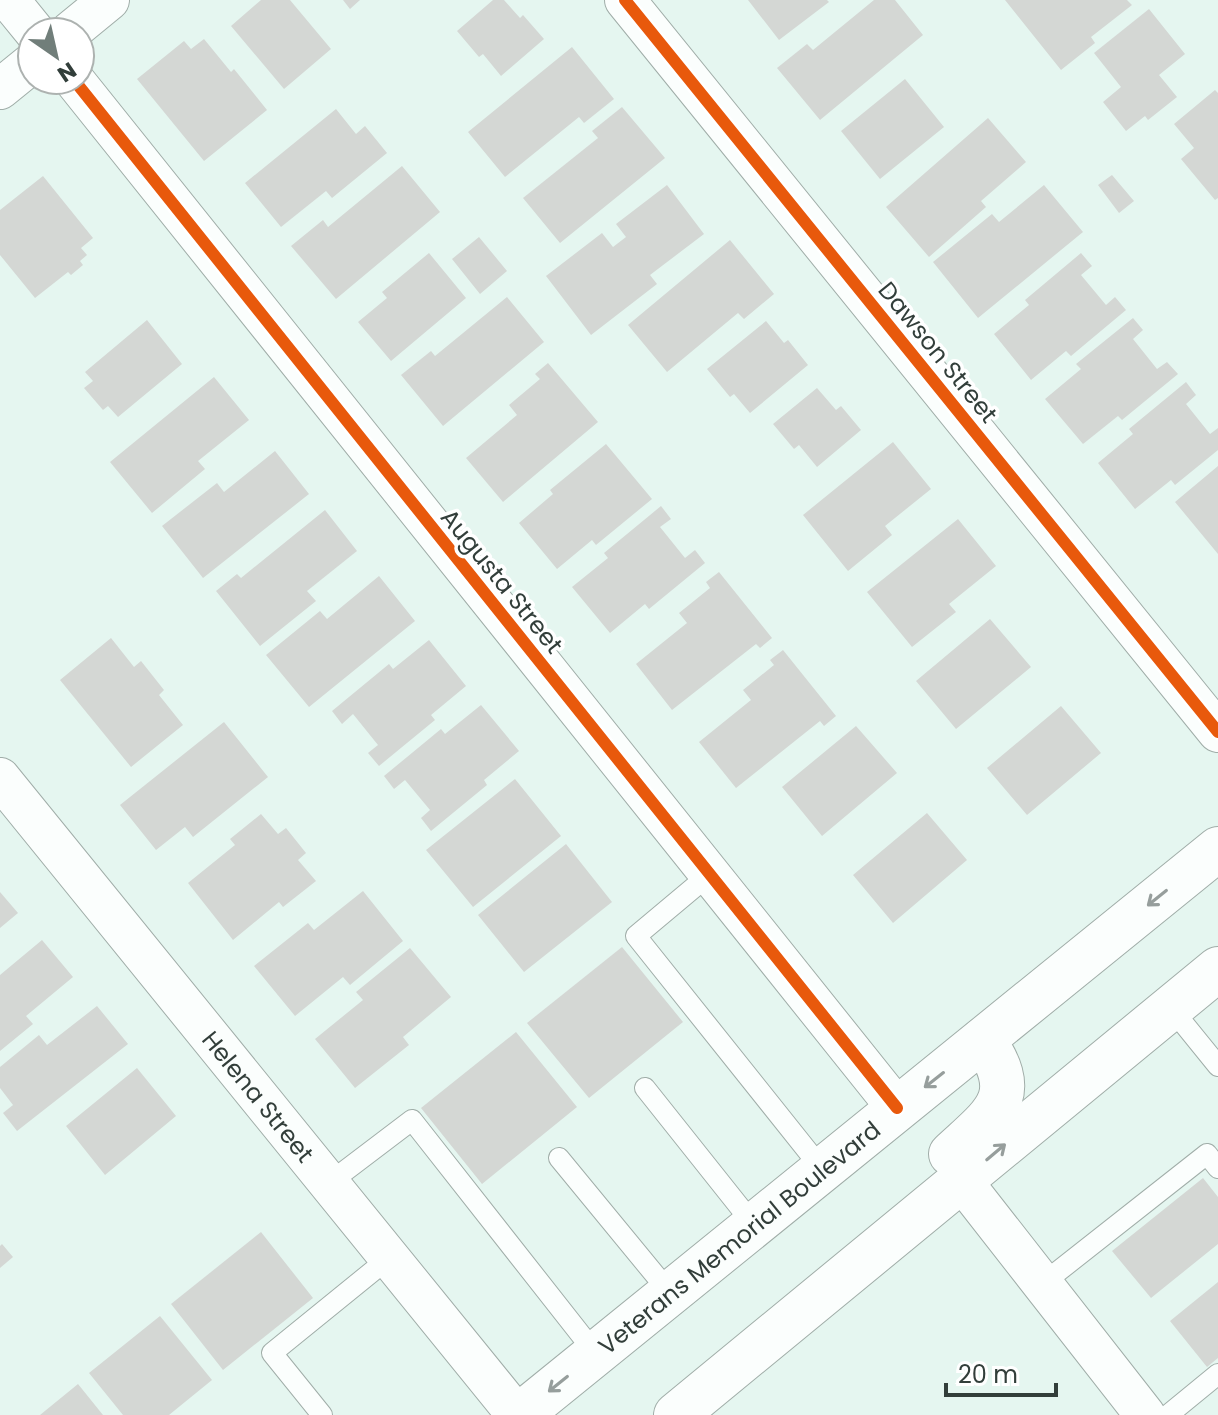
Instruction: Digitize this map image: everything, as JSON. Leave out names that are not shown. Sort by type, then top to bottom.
[{"type":"main road","name":"Veterans Memorial Boulevard","points":[[518,1415],[1218,849]]},
{"type":"main road","points":[[676,1415],[1218,969]]},
{"type":"main road","points":[[761,1345],[845,1252],[995,1113],[1002,1097],[1002,1079],[994,1056],[983,1040]]},
{"type":"street","points":[[9,0],[22,16]]},
{"type":"street","points":[[90,16],[109,0]]},
{"type":"street","name":"Dawson Street","points":[[625,0],[1218,732]]},
{"type":"street","points":[[0,89],[16,76]]},
{"type":"street","name":"Augusta Street","points":[[87,96],[897,1108]]},
{"type":"street","name":"Helena Street","points":[[0,778],[518,1415]]},
{"type":"street","points":[[962,1181],[1145,1415]]},
{"type":"lane","points":[[710,874],[636,936],[822,1169]]},
{"type":"lane","points":[[1171,1008],[1218,1066]]},
{"type":"lane","points":[[645,1088],[754,1225]]},
{"type":"lane","points":[[329,1183],[412,1120],[596,1354]]},
{"type":"lane","points":[[559,1158],[670,1293]]},
{"type":"lane","points":[[1042,1284],[1212,1161]]},
{"type":"lane","points":[[322,1415],[272,1353],[389,1258]]},
{"type":"lane","points":[[1168,1415],[1218,1374]]},
{"type":"building","points":[[261,0],[290,0],[331,49],[284,89],[231,26]]},
{"type":"building","points":[[343,0],[360,0],[350,9]]},
{"type":"building","points":[[493,0],[504,0],[520,18],[523,15],[544,39],[501,76],[483,54],[479,57],[457,31]]},
{"type":"building","points":[[748,0],[827,0],[829,2],[779,40]]},
{"type":"building","points":[[874,0],[895,0],[923,35],[820,120],[777,68],[807,44],[813,50]]},
{"type":"building","points":[[1005,0],[1127,0],[1132,5],[1091,37],[1095,43],[1061,70]]},
{"type":"building","points":[[1149,9],[1185,54],[1159,75],[1177,97],[1148,120],[1145,116],[1126,131],[1103,102],[1121,87],[1094,53]]},
{"type":"building","points":[[204,39],[231,72],[234,69],[267,110],[204,161],[137,79],[184,41],[191,49]]},
{"type":"building","points":[[572,47],[614,99],[584,123],[579,117],[505,177],[468,132]]},
{"type":"building","points":[[905,79],[944,127],[880,179],[841,131]]},
{"type":"building","points":[[1215,90],[1218,93],[1218,198],[1215,200],[1181,159],[1194,148],[1174,124]]},
{"type":"building","points":[[622,107],[665,158],[560,243],[523,198],[598,138],[592,131]]},
{"type":"building","points":[[336,109],[356,134],[365,126],[387,153],[332,198],[326,191],[281,227],[245,183]]},
{"type":"building","points":[[988,118],[1026,162],[981,201],[986,207],[929,257],[886,207]]},
{"type":"building","points":[[402,166],[440,212],[336,299],[291,246],[323,220],[328,227]]},
{"type":"building","points":[[1112,175],[1134,201],[1119,213],[1098,185]]},
{"type":"building","points":[[43,176],[93,238],[81,248],[87,255],[80,261],[83,265],[71,275],[68,272],[35,298],[0,255],[0,210]]},
{"type":"building","points":[[667,185],[704,234],[650,275],[657,284],[591,335],[546,276],[602,233],[613,247],[626,237],[616,224]]},
{"type":"building","points":[[1044,185],[1083,232],[978,318],[933,262],[992,214],[999,222]]},
{"type":"building","points":[[479,237],[507,271],[480,294],[452,259]]},
{"type":"building","points":[[730,240],[774,294],[744,319],[738,313],[667,372],[628,325]]},
{"type":"building","points":[[429,253],[466,298],[391,361],[358,322],[387,298],[382,292]]},
{"type":"building","points":[[1081,253],[1092,266],[1081,275],[1106,305],[1115,297],[1126,310],[1071,356],[1066,351],[1031,380],[994,334],[1029,305],[1025,300]]},
{"type":"building","points":[[507,297],[544,342],[443,426],[401,375],[431,351],[435,356]]},
{"type":"building","points":[[1133,318],[1143,330],[1133,339],[1157,369],[1167,362],[1178,374],[1122,420],[1118,416],[1083,444],[1045,399],[1081,369],[1076,364]]},
{"type":"building","points":[[147,320],[182,364],[118,417],[108,406],[103,410],[84,388],[93,381],[85,372]]},
{"type":"building","points":[[766,321],[784,343],[788,340],[808,365],[750,413],[734,394],[730,397],[707,369]]},
{"type":"building","points":[[548,363],[598,422],[503,502],[466,458],[517,415],[509,405],[540,379],[535,374]]},
{"type":"building","points":[[214,377],[249,420],[198,461],[205,469],[152,513],[110,462]]},
{"type":"building","points":[[1186,382],[1196,395],[1186,404],[1210,434],[1218,428],[1218,450],[1175,485],[1171,480],[1135,509],[1098,463],[1133,434],[1129,429]]},
{"type":"building","points":[[817,388],[836,410],[841,406],[861,430],[817,467],[799,445],[794,449],[773,424]]},
{"type":"building","points":[[893,442],[931,489],[885,526],[892,535],[848,571],[803,515]]},
{"type":"building","points":[[606,444],[652,499],[596,545],[592,540],[557,569],[519,523],[553,494],[550,490]]},
{"type":"building","points":[[275,451],[309,494],[203,578],[162,526],[217,483],[224,492]]},
{"type":"building","points":[[1218,466],[1218,554],[1175,502]]},
{"type":"building","points":[[661,506],[671,519],[660,527],[685,558],[695,550],[705,563],[649,609],[645,604],[610,633],[572,587],[608,558],[604,553]]},
{"type":"building","points":[[325,510],[357,551],[307,591],[316,601],[260,646],[216,591],[237,574],[241,578]]},
{"type":"building","points":[[958,519],[996,566],[949,604],[956,612],[912,647],[867,592]]},
{"type":"building","points":[[719,572],[772,638],[760,648],[756,644],[672,710],[636,664],[687,623],[679,613],[710,588],[706,582]]},
{"type":"building","points":[[379,576],[415,621],[309,707],[266,655],[320,611],[327,619]]},
{"type":"building","points":[[990,619],[1031,667],[956,729],[916,681]]},
{"type":"building","points":[[111,638],[134,667],[141,661],[164,690],[159,695],[183,725],[131,767],[60,680]]},
{"type":"building","points":[[429,640],[466,686],[431,715],[435,720],[379,766],[368,753],[378,745],[353,714],[342,724],[332,711],[389,664],[393,669]]},
{"type":"building","points":[[783,650],[836,716],[824,726],[820,721],[736,788],[699,742],[751,700],[743,690],[774,665],[770,660]]},
{"type":"building","points":[[481,705],[519,751],[484,780],[487,785],[431,831],[421,818],[430,810],[405,780],[394,789],[384,776],[441,729],[445,734]]},
{"type":"building","points":[[1061,706],[1101,753],[1027,815],[987,768]]},
{"type":"building","points":[[224,722],[268,777],[193,837],[185,827],[156,850],[120,805]]},
{"type":"building","points":[[856,726],[897,773],[822,836],[782,787]]},
{"type":"building","points":[[515,779],[561,836],[473,907],[426,850]]},
{"type":"building","points":[[927,813],[967,860],[893,923],[853,875]]},
{"type":"building","points":[[261,814],[278,834],[286,828],[306,853],[298,860],[316,881],[283,907],[279,902],[233,940],[188,883],[235,845],[230,839]]},
{"type":"building","points":[[566,844],[612,902],[524,972],[478,915]]},
{"type":"building","points":[[363,891],[403,941],[350,985],[343,977],[295,1016],[254,966],[308,923],[314,930]]},
{"type":"building","points":[[0,892],[18,913],[0,928]]},
{"type":"building","points":[[42,940],[73,977],[26,1016],[33,1024],[0,1051],[0,975]]},
{"type":"building","points":[[622,947],[683,1022],[589,1098],[527,1023]]},
{"type":"building","points":[[410,948],[451,997],[403,1037],[409,1045],[355,1088],[315,1039],[363,1000],[356,992]]},
{"type":"building","points":[[97,1006],[128,1044],[17,1131],[3,1113],[13,1105],[0,1088],[0,1067],[39,1035],[47,1045]]},
{"type":"building","points":[[516,1032],[577,1107],[482,1184],[421,1108]]},
{"type":"building","points":[[137,1068],[176,1116],[105,1175],[66,1126]]},
{"type":"building","points":[[1203,1178],[1218,1197],[1218,1244],[1151,1298],[1112,1251]]},
{"type":"building","points":[[261,1232],[313,1298],[223,1370],[171,1304]]},
{"type":"building","points":[[2,1244],[13,1257],[0,1268],[0,1246]]},
{"type":"building","points":[[1218,1282],[1218,1358],[1207,1367],[1170,1321]]},
{"type":"building","points":[[160,1316],[212,1380],[169,1415],[123,1415],[89,1373]]},
{"type":"building","points":[[78,1384],[103,1415],[40,1415]]},
{"type":"cycle path","points":[[625,0],[1218,732]]},
{"type":"cycle path","points":[[87,96],[897,1108]]}]
